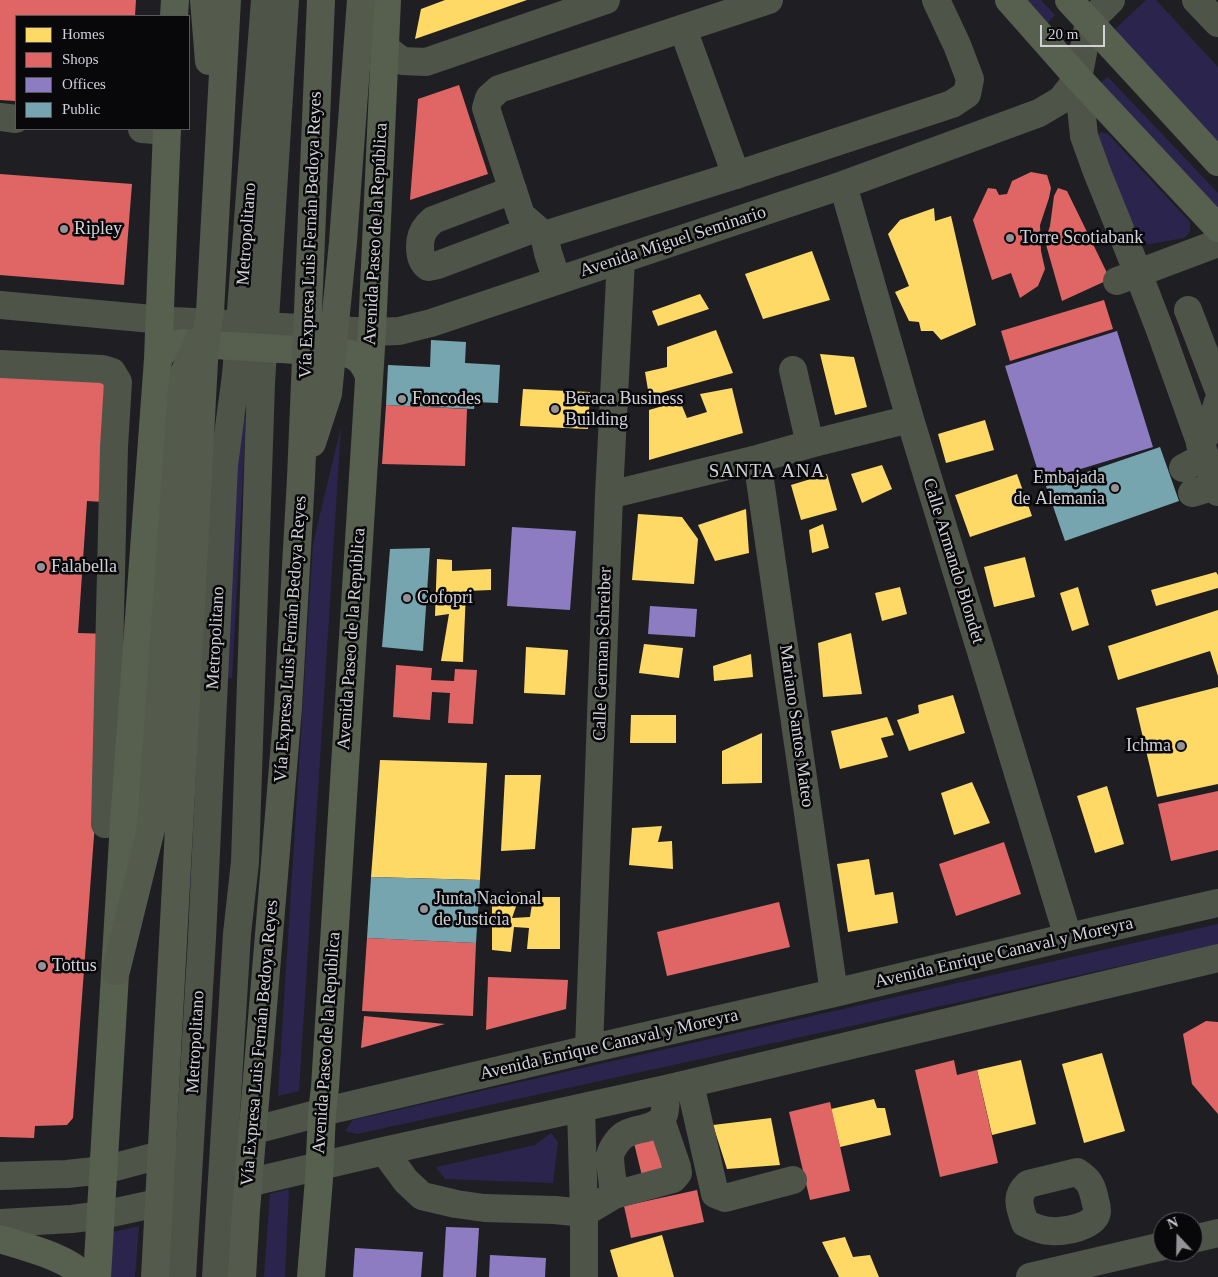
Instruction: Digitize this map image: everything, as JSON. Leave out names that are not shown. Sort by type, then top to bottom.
[{"type":"highway","points":[[204,0],[210,76],[220,121]]},
{"type":"highway","points":[[155,1277],[205,343],[210,312],[227,0]]},
{"type":"highway","name":"Vía Expresa Luis Fernán Bedoya Reyes","points":[[242,1277],[288,706],[301,478],[321,0]]},
{"type":"highway","points":[[301,478],[328,394],[343,242],[361,0]]},
{"type":"highway","points":[[116,971],[151,829],[184,373],[210,312]]},
{"type":"main road","points":[[174,15],[176,0]]},
{"type":"main road","name":"Avenida Paseo de la República","points":[[311,1277],[326,1068],[368,376],[355,338],[387,0]]},
{"type":"main road","points":[[1009,0],[1217,242]]},
{"type":"main road","points":[[1069,0],[1218,162]]},
{"type":"main road","points":[[98,1277],[125,815],[158,359],[172,328],[159,130]]},
{"type":"main road","points":[[172,328],[355,338]]},
{"type":"main road","points":[[0,1239],[65,1262],[81,1272],[85,1277]]},
{"type":"street","name":"Metropolitano","points":[[182,1277],[202,938],[224,465],[236,375],[265,0]]},
{"type":"street","name":"Metropolitano","points":[[216,1277],[237,934],[245,862],[261,383],[285,0]]},
{"type":"street","points":[[384,47],[402,61],[426,62],[606,0]]},
{"type":"street","points":[[557,280],[540,232],[521,215],[486,108],[489,98],[498,89],[769,0]]},
{"type":"street","points":[[513,190],[433,220],[426,226],[421,240],[420,254],[423,263],[428,267],[438,265],[540,232],[736,175],[952,104],[967,94],[970,79],[936,0]]},
{"type":"street","points":[[1089,22],[1111,0]]},
{"type":"street","points":[[1196,0],[1218,23]]},
{"type":"street","name":"Avenida Miguel Seminario","points":[[355,338],[399,331],[431,323],[843,185],[1039,113],[1061,100],[1078,78],[1089,22]]},
{"type":"street","points":[[683,28],[736,175]]},
{"type":"street","points":[[1078,78],[1084,136],[1097,172],[1128,277],[1205,471]]},
{"type":"street","points":[[0,117],[15,119]]},
{"type":"street","name":"Calle Armando Blondet","points":[[843,185],[910,419],[1068,937]]},
{"type":"street","points":[[1128,277],[1217,242]]},
{"type":"street","name":"Calle German Schreiber","points":[[590,1049],[608,494],[621,259]]},
{"type":"street","points":[[0,305],[172,328]]},
{"type":"street","points":[[1218,336],[1196,307],[1218,388]]},
{"type":"street","points":[[0,364],[102,369],[112,372],[118,382],[114,447],[104,824]]},
{"type":"street","points":[[793,370],[810,444]]},
{"type":"street","points":[[1205,471],[1209,431],[1218,402]]},
{"type":"street","points":[[608,494],[757,459],[910,419]]},
{"type":"street","name":"Mariano Santos Mateo","points":[[757,459],[834,993]]},
{"type":"street","points":[[110,609],[117,595],[126,566],[133,553],[144,540]]},
{"type":"street","name":"Avenida Enrique Canaval y Moreyra","points":[[0,1176],[67,1174],[104,1170],[322,1113],[1218,903]]},
{"type":"street","points":[[0,1222],[72,1219],[146,1206],[678,1086],[1218,958]]},
{"type":"street","points":[[614,1195],[610,1154],[614,1146],[621,1136],[649,1127],[661,1120],[678,1086]]},
{"type":"street","points":[[678,1086],[715,1194],[725,1198],[793,1180]]},
{"type":"street","points":[[581,1108],[584,1277]]},
{"type":"street","points":[[384,1151],[406,1181],[422,1196],[484,1208],[555,1210],[584,1213],[614,1195],[673,1179],[678,1172],[677,1167],[661,1120]]},
{"type":"street","points":[[582,1143],[610,1154]]},
{"type":"street","points":[[1065,1230],[1075,1266]]},
{"type":"street","points":[[1203,1237],[1218,1233]]},
{"type":"street","points":[[1030,1277],[1153,1248]]},
{"type":"shaded area","points":[[1024,0],[1041,0],[1055,15],[1046,25]]},
{"type":"shaded area","points":[[1146,0],[1156,0],[1218,67],[1218,141],[1114,30]]},
{"type":"shaded area","points":[[1108,77],[1218,193],[1218,211],[1100,83]]},
{"type":"shaded area","points":[[1100,132],[1108,134],[1190,222],[1190,232],[1184,238],[1150,244],[1143,243],[1093,143]]},
{"type":"shaded area","points":[[237,418],[246,418],[232,678],[219,678]]},
{"type":"shaded area","points":[[341,427],[299,1091],[278,1096],[313,544]]},
{"type":"shaded area","points":[[1218,924],[1218,944],[357,1134],[345,1131],[353,1120]]},
{"type":"shaded area","points":[[551,1133],[558,1142],[553,1183],[445,1179],[436,1167],[535,1145]]},
{"type":"shaded area","points":[[289,1189],[285,1277],[264,1277],[270,1194]]},
{"type":"shaded area","points":[[139,1226],[135,1277],[110,1277],[113,1232]]},
{"type":"building: Homes","points":[[445,0],[527,0],[415,39],[421,9]]},
{"type":"building: Homes","points":[[934,208],[935,221],[951,216],[976,325],[941,340],[933,331],[921,331],[919,322],[909,321],[895,292],[909,286],[888,234],[900,220]]},
{"type":"building: Homes","points":[[812,251],[830,300],[763,319],[745,274]]},
{"type":"building: Homes","points":[[700,294],[709,309],[658,326],[652,311]]},
{"type":"building: Homes","points":[[716,330],[733,373],[649,396],[645,372],[667,367],[667,347]]},
{"type":"building: Homes","points":[[820,354],[854,357],[867,407],[835,415]]},
{"type":"building: Homes","points":[[732,388],[743,433],[649,460],[649,410],[680,401],[687,418],[707,412],[700,394]]},
{"type":"building: Homes","name":"Beraca Business Building","points":[[523,389],[590,392],[588,429],[520,426]]},
{"type":"building: Homes","points":[[985,420],[994,450],[946,463],[938,434]]},
{"type":"building: Homes","points":[[882,465],[892,489],[862,503],[851,474]]},
{"type":"building: Homes","points":[[827,474],[837,510],[801,520],[791,485]]},
{"type":"building: Homes","points":[[1017,474],[1032,516],[970,537],[955,495]]},
{"type":"building: Homes","points":[[746,509],[749,553],[715,561],[698,525]]},
{"type":"building: Homes","points":[[638,514],[682,517],[698,539],[694,584],[632,580]]},
{"type":"building: Homes","points":[[823,524],[829,548],[812,553],[809,530]]},
{"type":"building: Homes","points":[[1025,557],[1035,597],[994,607],[984,567]]},
{"type":"building: Homes","points":[[437,559],[452,560],[452,571],[491,569],[491,590],[466,591],[463,662],[441,661],[449,614],[435,616]]},
{"type":"building: Homes","points":[[1216,572],[1218,575],[1218,588],[1156,606],[1151,590]]},
{"type":"building: Homes","points":[[900,587],[907,614],[882,621],[875,593]]},
{"type":"building: Homes","points":[[1078,587],[1089,625],[1072,631],[1060,593]]},
{"type":"building: Homes","points":[[1218,610],[1218,676],[1210,651],[1118,680],[1108,646]]},
{"type":"building: Homes","points":[[851,633],[862,694],[823,697],[818,643]]},
{"type":"building: Homes","points":[[644,644],[683,648],[679,678],[639,673]]},
{"type":"building: Homes","points":[[526,647],[568,650],[565,695],[524,693]]},
{"type":"building: Homes","points":[[751,654],[753,677],[714,681],[713,666]]},
{"type":"building: Homes","name":"Ichma","points":[[1218,687],[1218,784],[1157,797],[1136,708]]},
{"type":"building: Homes","points":[[953,695],[965,733],[909,751],[897,720],[919,713],[918,705]]},
{"type":"building: Homes","points":[[631,715],[676,715],[676,743],[630,743]]},
{"type":"building: Homes","points":[[887,717],[894,735],[881,738],[888,757],[840,769],[831,731]]},
{"type":"building: Homes","points":[[762,733],[762,783],[722,784],[722,751]]},
{"type":"building: Homes","points":[[380,760],[487,763],[480,880],[371,877]]},
{"type":"building: Homes","points":[[505,775],[541,775],[535,849],[501,851]]},
{"type":"building: Homes","points":[[972,782],[990,823],[954,835],[941,793]]},
{"type":"building: Homes","points":[[1107,786],[1124,844],[1095,853],[1077,796]]},
{"type":"building: Homes","points":[[662,826],[658,842],[672,841],[673,869],[629,865],[632,828]]},
{"type":"building: Homes","points":[[869,859],[875,895],[893,892],[898,923],[848,932],[837,864]]},
{"type":"building: Homes","points":[[521,892],[512,918],[530,917],[533,897],[560,897],[560,949],[527,949],[529,928],[514,927],[511,952],[492,950],[492,899]]},
{"type":"building: Homes","points":[[1102,1053],[1125,1131],[1084,1143],[1062,1064]]},
{"type":"building: Homes","points":[[1021,1060],[1036,1124],[992,1135],[977,1070]]},
{"type":"building: Homes","points":[[874,1099],[877,1108],[885,1108],[891,1135],[840,1147],[831,1109]]},
{"type":"building: Homes","points":[[771,1118],[780,1165],[727,1169],[713,1125]]},
{"type":"building: Homes","points":[[662,1235],[674,1277],[618,1277],[610,1250]]},
{"type":"building: Homes","points":[[845,1237],[853,1257],[870,1255],[879,1277],[839,1277],[822,1242]]},
{"type":"building: Shops","points":[[0,0],[136,0],[135,15],[15,15],[15,101],[0,100]]},
{"type":"building: Shops","points":[[459,85],[488,174],[410,200],[418,99]]},
{"type":"building: Shops","name":"Torre Scotiabank","points":[[1031,172],[1047,175],[1051,188],[1040,225],[1041,251],[1045,269],[1038,286],[1020,298],[1011,273],[992,280],[973,220],[988,188],[996,189],[999,195],[1007,194],[1012,181]]},
{"type":"building: Shops","name":"Ripley","points":[[0,174],[132,184],[124,285],[0,275]]},
{"type":"building: Shops","points":[[1058,188],[1067,191],[1110,279],[1062,301],[1045,241],[1050,226],[1054,196]]},
{"type":"building: Shops","points":[[1104,300],[1113,329],[1010,361],[1001,331]]},
{"type":"building: Shops","name":"Falabella","points":[[0,372],[110,382],[103,502],[87,501],[78,633],[109,634],[73,1118],[67,1125],[35,1126],[34,1138],[0,1137]]},
{"type":"building: Shops","points":[[386,405],[467,409],[465,466],[382,464]]},
{"type":"building: Shops","points":[[396,665],[432,668],[431,680],[454,681],[455,669],[477,670],[473,724],[448,723],[450,693],[432,692],[430,720],[393,717]]},
{"type":"building: Shops","points":[[1218,791],[1218,850],[1171,861],[1158,804]]},
{"type":"building: Shops","points":[[1004,842],[1021,894],[956,916],[939,864]]},
{"type":"building: Shops","points":[[779,902],[790,947],[667,976],[657,932]]},
{"type":"building: Shops","points":[[367,938],[476,943],[473,1016],[362,1011]]},
{"type":"building: Shops","points":[[488,977],[568,980],[566,1009],[486,1030]]},
{"type":"building: Shops","points":[[364,1016],[445,1024],[361,1048]]},
{"type":"building: Shops","points":[[1206,1021],[1218,1022],[1218,1114],[1192,1084],[1183,1034]]},
{"type":"building: Shops","points":[[954,1060],[957,1075],[977,1070],[998,1163],[940,1177],[915,1070]]},
{"type":"building: Shops","points":[[830,1102],[850,1191],[810,1200],[789,1112]]},
{"type":"building: Shops","points":[[654,1134],[664,1175],[643,1180],[633,1139]]},
{"type":"building: Shops","points":[[697,1190],[704,1222],[631,1238],[624,1206]]},
{"type":"building: Offices","points":[[1117,331],[1153,447],[1041,481],[1005,366]]},
{"type":"building: Offices","points":[[512,527],[576,531],[570,610],[507,606]]},
{"type":"building: Offices","points":[[650,606],[697,609],[695,637],[648,634]]},
{"type":"building: Offices","points":[[446,1227],[479,1228],[476,1277],[443,1277]]},
{"type":"building: Offices","points":[[355,1248],[423,1252],[421,1277],[353,1277]]},
{"type":"building: Offices","points":[[490,1255],[546,1258],[545,1277],[489,1277]]},
{"type":"building: Public","points":[[431,340],[466,342],[465,363],[500,365],[498,403],[475,402],[474,409],[386,405],[388,365],[430,367]]},
{"type":"building: Public","points":[[1160,447],[1179,501],[1065,541],[1046,486]]},
{"type":"building: Public","name":"Cofopri","points":[[430,548],[423,651],[382,647],[390,549]]},
{"type":"building: Public","name":"Junta Nacional de Justicia","points":[[371,877],[480,880],[476,943],[367,938]]},
{"type":"place","name":"Ripley","points":[[64,229]]},
{"type":"place","name":"Torre Scotiabank","points":[[1010,238]]},
{"type":"place","name":"Foncodes","points":[[402,399]]},
{"type":"place","name":"Beraca Business Building","points":[[555,409]]},
{"type":"place","name":"Embajada de Alemania","points":[[1115,488]]},
{"type":"place","name":"Falabella","points":[[41,567]]},
{"type":"place","name":"Cofopri","points":[[407,598]]},
{"type":"place","name":"Ichma","points":[[1181,746]]},
{"type":"place","name":"Junta Nacional de Justicia","points":[[424,909]]},
{"type":"place","name":"Tottus","points":[[42,966]]},
{"type":"district","name":"SANTA ANA","points":[[767,472]]}]
